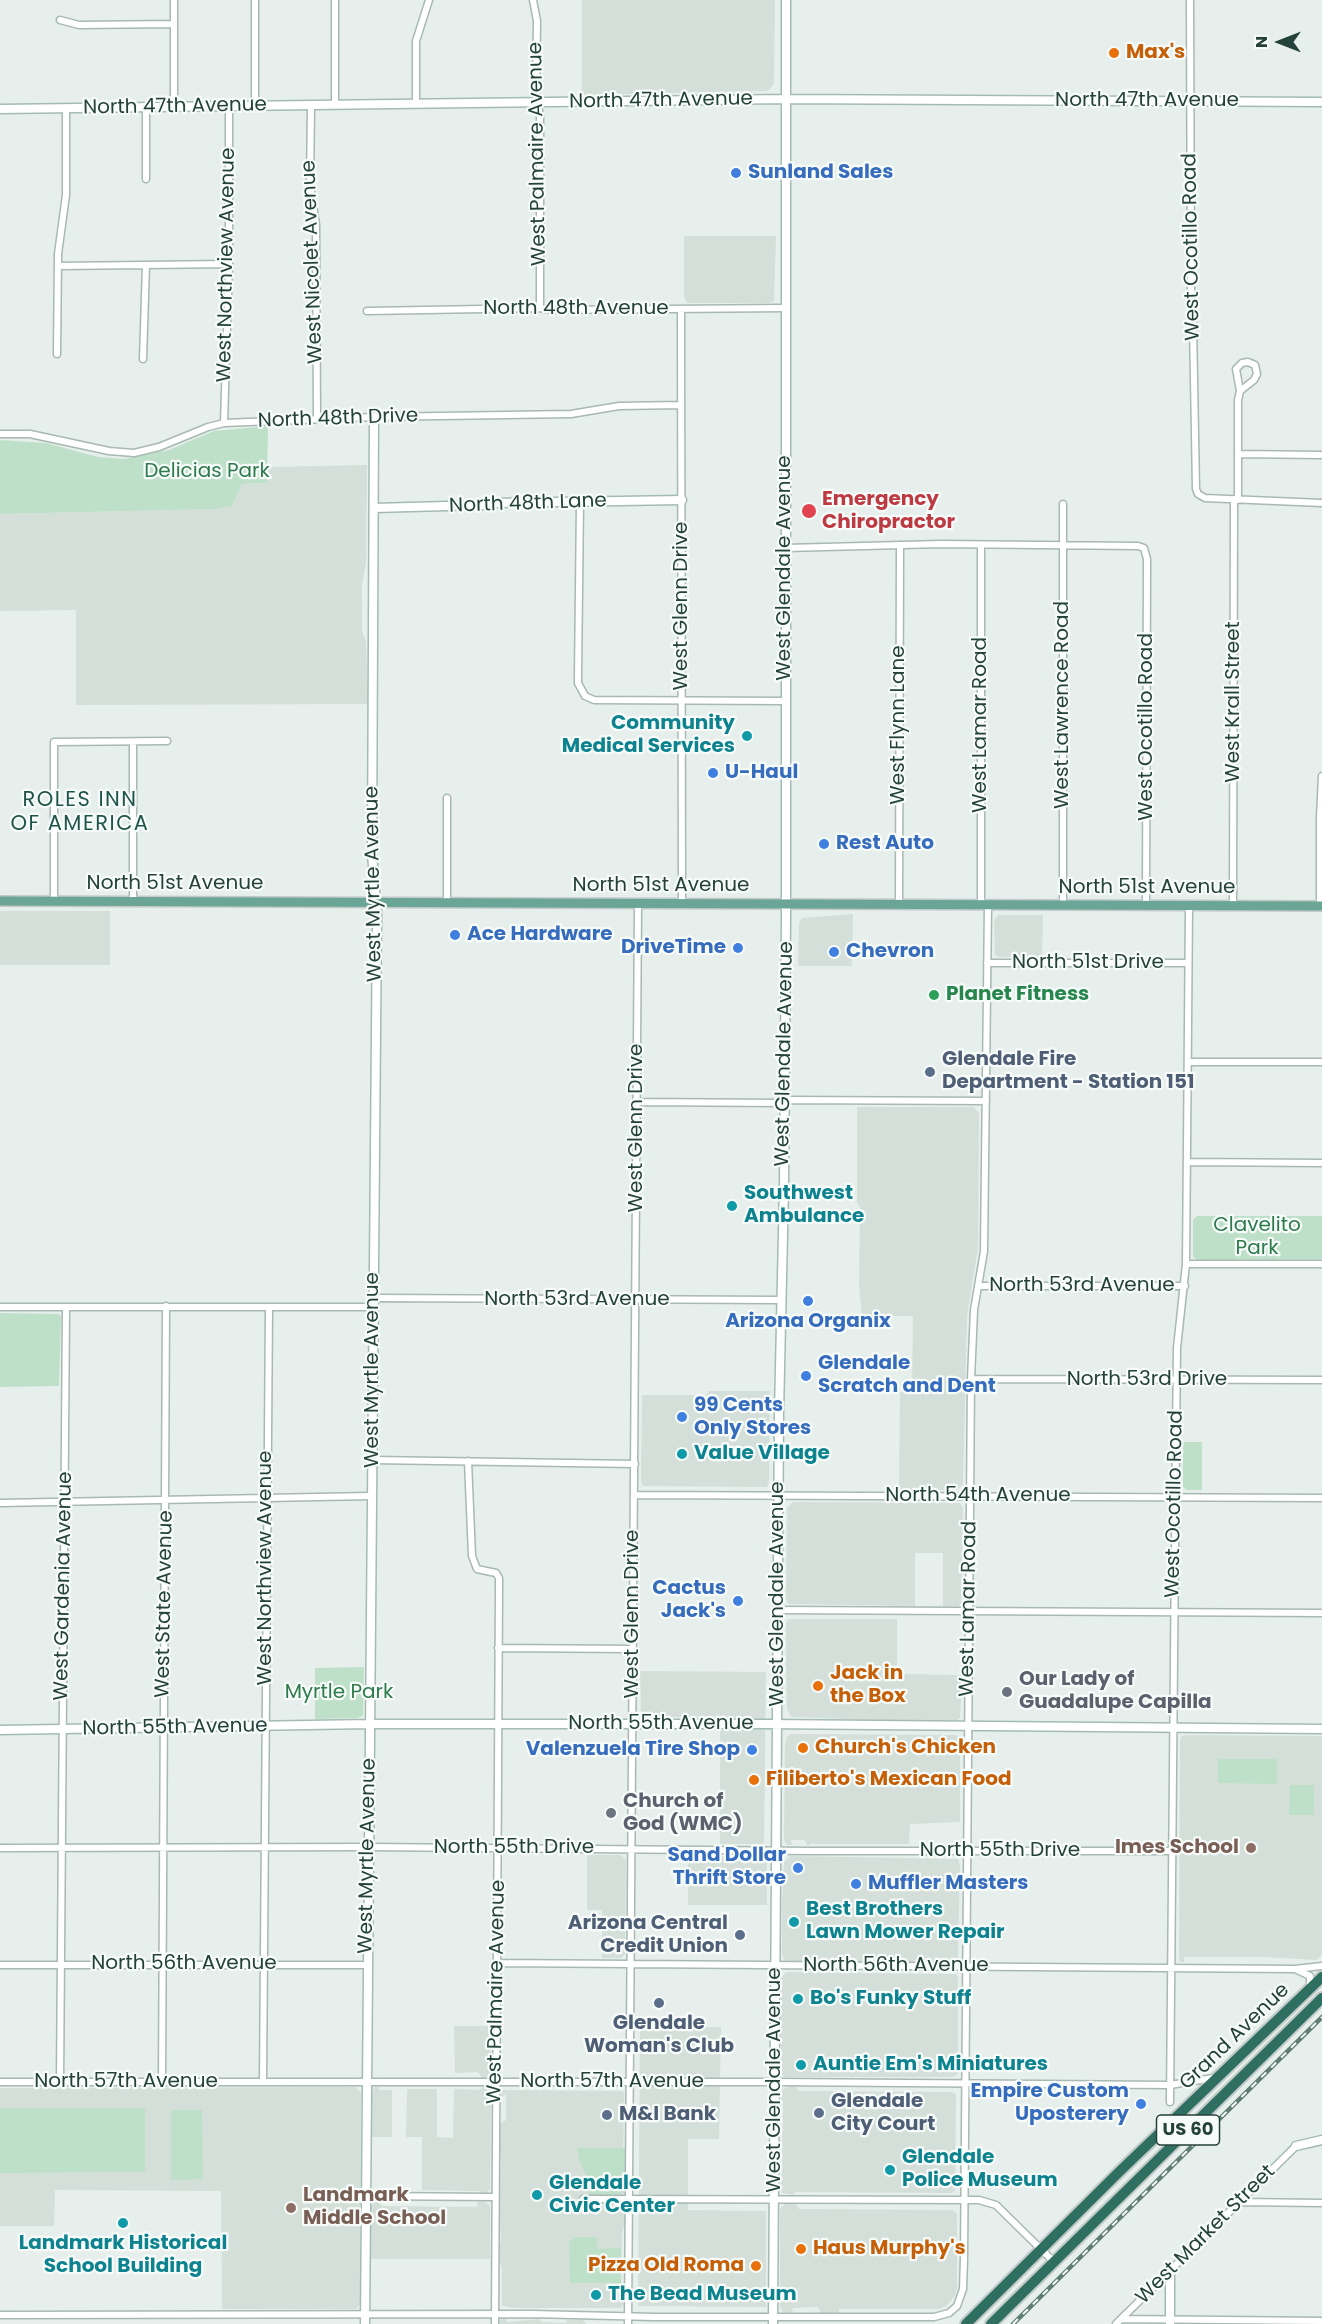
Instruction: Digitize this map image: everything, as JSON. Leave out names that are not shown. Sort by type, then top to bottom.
[{"type":"highway","name":"Grand Avenue","points":[[966,2324],[1322,1977]]},
{"type":"highway","name":"Grand Avenue","points":[[991,2324],[1322,1998]]},
{"type":"main road","name":"North 51st Avenue","points":[[0,901],[1321,906]]},
{"type":"street","points":[[174,0],[174,107]]},
{"type":"street","points":[[255,0],[255,106]]},
{"type":"street","points":[[335,0],[335,105]]},
{"type":"street","points":[[416,104],[416,41],[429,0]]},
{"type":"street","name":"West Palmaire Avenue","points":[[533,0],[537,21],[536,92],[540,117],[540,308]]},
{"type":"street","name":"West Glendale Avenue","points":[[773,2320],[778,1494],[786,905],[786,0]]},
{"type":"street","name":"West Ocotillo Road","points":[[1190,0],[1191,291],[1195,484],[1198,494],[1205,498],[1236,499]]},
{"type":"street","points":[[60,20],[79,25],[174,24]]},
{"type":"street","name":"North 47th Avenue","points":[[0,109],[786,99],[1322,102]]},
{"type":"street","name":"West Northview Avenue","points":[[224,423],[229,264],[229,106]]},
{"type":"street","name":"West Nicolet Avenue","points":[[311,106],[310,185],[316,225],[317,419]]},
{"type":"street","points":[[57,354],[58,266],[66,195],[66,108]]},
{"type":"street","points":[[146,108],[146,179]]},
{"type":"street","points":[[58,266],[229,264]]},
{"type":"street","points":[[143,359],[146,265]]},
{"type":"street","name":"North 48th Avenue","points":[[367,310],[786,308]]},
{"type":"street","name":"West Glenn Drive","points":[[681,309],[682,904]]},
{"type":"street","name":"West Krall Street","points":[[1233,906],[1236,499],[1240,391],[1236,373],[1237,367],[1244,362],[1251,363],[1257,370],[1256,377],[1240,391]]},
{"type":"street","name":"North 48th Drive","points":[[0,434],[30,434],[109,452],[134,453],[159,447],[224,423],[374,417],[571,414],[620,406],[681,405]]},
{"type":"street","name":"West Myrtle Avenue","points":[[365,2319],[376,903],[372,854],[374,417]]},
{"type":"street","points":[[1238,454],[1322,454]]},
{"type":"street","points":[[1236,499],[1322,503]]},
{"type":"street","name":"North 48th Lane","points":[[374,508],[682,500]]},
{"type":"street","points":[[580,502],[578,683],[585,696],[594,700],[785,701]]},
{"type":"street","name":"West Lawrence Road","points":[[1063,504],[1063,905]]},
{"type":"street","name":"West Flynn Lane","points":[[899,905],[900,545]]},
{"type":"street","points":[[786,548],[1063,545]]},
{"type":"street","name":"West Ocotillo Road","points":[[1063,545],[1138,546],[1144,548],[1147,559],[1146,905]]},
{"type":"street","name":"West Lamar Road","points":[[896,2320],[934,2317],[953,2310],[963,2289],[971,1379],[974,1310],[984,1251],[986,1101],[987,963],[981,546]]},
{"type":"street","points":[[133,741],[133,902]]},
{"type":"street","points":[[54,902],[54,742],[167,741]]},
{"type":"street","points":[[1321,906],[1322,776]]},
{"type":"street","points":[[447,798],[447,903]]},
{"type":"street","name":"West Glenn Drive","points":[[628,2324],[638,904]]},
{"type":"street","name":"West Ocotillo Road","points":[[1170,2102],[1175,1497],[1179,1328],[1186,1264],[1189,906]]},
{"type":"street","name":"North 51st Drive","points":[[987,963],[1188,963]]},
{"type":"street","points":[[1188,1062],[1322,1062]]},
{"type":"street","points":[[637,1102],[986,1101]]},
{"type":"street","points":[[1187,1162],[1322,1163]]},
{"type":"street","name":"North 53rd Avenue","points":[[1186,1264],[1322,1264]]},
{"type":"street","name":"North 53rd Avenue","points":[[978,1286],[1185,1286]]},
{"type":"street","name":"North 53rd Avenue","points":[[0,1307],[269,1307],[373,1303],[780,1300]]},
{"type":"street","name":"West State Avenue","points":[[162,2082],[166,1306]]},
{"type":"street","name":"West Gardenia Avenue","points":[[60,2082],[66,1307]]},
{"type":"street","name":"West Northview Avenue","points":[[263,2081],[269,1307]]},
{"type":"street","name":"North 53rd Drive","points":[[971,1379],[1322,1380]]},
{"type":"street","points":[[372,1460],[634,1464]]},
{"type":"street","name":"West Palmaire Avenue","points":[[468,1461],[472,1556],[477,1569],[496,1573],[499,1578],[495,2324]]},
{"type":"street","name":"North 54th Avenue","points":[[634,1495],[1322,1498]]},
{"type":"street","points":[[0,1503],[372,1496]]},
{"type":"street","points":[[778,1610],[1322,1613]]},
{"type":"street","points":[[498,1648],[633,1649]]},
{"type":"street","name":"North 55th Avenue","points":[[0,1730],[370,1724],[777,1724],[1322,1729]]},
{"type":"street","name":"North 55th Drive","points":[[0,1848],[368,1847],[1172,1851]]},
{"type":"street","name":"North 56th Avenue","points":[[498,1964],[1295,1969],[1322,1966]]},
{"type":"street","name":"North 56th Avenue","points":[[0,1965],[367,1965]]},
{"type":"street","points":[[1295,1969],[1310,1976],[1312,1982],[1307,1992]]},
{"type":"street","name":"North 57th Avenue","points":[[0,2082],[775,2082],[1170,2085],[1201,2082],[1222,2075]]},
{"type":"street","points":[[1296,2146],[1322,2140]]},
{"type":"street","name":"West Market Street","points":[[1118,2321],[1296,2146]]},
{"type":"street","points":[[366,2196],[494,2197]]},
{"type":"street","points":[[583,2199],[984,2201],[996,2205],[1053,2261]]},
{"type":"street","points":[[1240,2202],[1322,2203]]},
{"type":"street","points":[[1170,2271],[1170,2322]]},
{"type":"street","points":[[0,2315],[261,2316],[365,2319],[495,2314],[773,2320],[896,2320]]},
{"type":"street","points":[[59,2315],[59,2324]]},
{"type":"street","points":[[160,2316],[160,2324]]},
{"type":"street","points":[[261,2316],[261,2324]]},
{"type":"street","points":[[1118,2321],[1322,2321]]},
{"type":"shaded area","points":[[582,0],[775,0],[774,84],[765,91],[582,95]]},
{"type":"shaded area","points":[[684,236],[776,236],[774,301],[769,303],[687,303],[684,296]]},
{"type":"shaded area","points":[[367,465],[366,563],[362,585],[362,631],[366,641],[368,704],[76,705],[76,610],[0,611],[0,514],[216,509],[232,506],[242,484],[267,483],[267,467]]},
{"type":"shaded area","points":[[0,911],[110,911],[110,965],[0,965]]},
{"type":"shaded area","points":[[853,914],[852,966],[798,966],[799,923],[802,918]]},
{"type":"shaded area","points":[[998,915],[1043,915],[1042,957],[999,957],[995,955],[994,920]]},
{"type":"shaded area","points":[[857,1107],[974,1107],[979,1113],[978,1248],[967,1316],[963,1484],[957,1490],[899,1490],[900,1392],[912,1391],[913,1316],[862,1316],[859,1287],[860,1207],[857,1203]]},
{"type":"shaded area","points":[[708,1391],[770,1391],[769,1481],[767,1487],[643,1486],[641,1481],[642,1395],[707,1395]]},
{"type":"shaded area","points":[[793,1502],[960,1503],[963,1508],[961,1604],[943,1606],[943,1553],[915,1553],[915,1606],[788,1604],[786,1599],[787,1508]]},
{"type":"shaded area","points":[[789,1619],[897,1619],[897,1674],[962,1675],[960,1718],[956,1721],[791,1717],[787,1709],[786,1667],[786,1623]]},
{"type":"shaded area","points":[[640,1671],[766,1672],[764,1844],[720,1844],[720,1717],[641,1717]]},
{"type":"shaded area","points":[[791,1734],[957,1735],[960,1739],[960,1822],[910,1824],[909,1844],[810,1844],[808,1846],[804,1840],[791,1840],[792,1845],[787,1845],[784,1840],[785,1744],[787,1737]]},
{"type":"shaded area","name":"Imes School","points":[[1185,1735],[1322,1736],[1322,1954],[1317,1960],[1266,1957],[1184,1957],[1184,1962],[1180,1962],[1180,1742],[1181,1737]]},
{"type":"shaded area","points":[[587,1855],[621,1855],[626,1860],[625,1954],[621,1958],[602,1958],[602,1910],[587,1910]]},
{"type":"shaded area","points":[[688,1855],[764,1857],[767,1863],[767,1905],[688,1905]]},
{"type":"shaded area","points":[[790,1856],[958,1859],[960,1865],[958,1958],[953,1962],[784,1960],[782,1906],[784,1862]]},
{"type":"shaded area","points":[[787,1972],[956,1974],[958,1977],[958,2074],[953,2077],[784,2077],[781,2072],[781,1981],[782,1976]]},
{"type":"shaded area","points":[[454,2026],[491,2026],[491,2074],[487,2078],[482,2078],[478,2072],[455,2073]]},
{"type":"shaded area","points":[[640,2026],[721,2027],[719,2139],[688,2139],[688,2210],[766,2211],[766,2307],[638,2306]]},
{"type":"shaded area","points":[[795,2086],[799,2091],[952,2092],[956,2094],[955,2191],[952,2193],[795,2192],[793,2195],[782,2193],[780,2181],[782,2178],[783,2101],[780,2098],[784,2088]]},
{"type":"shaded area","name":"Landmark Middle School","points":[[355,2087],[361,2093],[360,2305],[355,2309],[222,2309],[221,2191],[55,2190],[54,2226],[0,2226],[0,2088]]},
{"type":"shaded area","points":[[375,2087],[379,2087],[379,2090],[392,2090],[392,2137],[371,2137],[371,2092]]},
{"type":"shaded area","points":[[483,2087],[489,2088],[491,2092],[490,2189],[486,2193],[422,2190],[422,2137],[406,2137],[407,2089],[437,2089],[437,2137],[453,2138],[454,2089],[479,2090]]},
{"type":"shaded area","points":[[503,2090],[624,2092],[623,2172],[626,2182],[626,2217],[622,2234],[621,2277],[625,2303],[621,2308],[521,2308],[502,2305],[502,2267],[498,2260],[501,2239],[499,2125],[506,2120],[506,2094],[499,2099],[500,2092]]},
{"type":"shaded area","points":[[374,2202],[379,2202],[382,2206],[478,2207],[477,2202],[485,2202],[490,2206],[490,2259],[370,2259],[370,2207]]},
{"type":"shaded area","points":[[787,2203],[795,2203],[799,2209],[953,2210],[957,2214],[957,2289],[955,2296],[946,2306],[939,2309],[838,2309],[840,2314],[821,2313],[818,2307],[792,2308],[793,2313],[783,2312],[780,2306],[780,2211],[781,2207]]},
{"type":"shaded area","points":[[501,2319],[506,2319],[507,2322],[540,2319],[541,2322],[566,2323],[566,2320],[583,2320],[586,2324],[499,2324]]},
{"type":"green space","name":"Delicias Park","points":[[268,426],[267,483],[242,484],[232,506],[216,509],[0,514],[0,440],[46,443],[98,457],[124,459],[169,450],[214,431]]},
{"type":"green space","name":"Clavelito Park","points":[[1197,1216],[1322,1216],[1322,1259],[1197,1260],[1193,1257],[1193,1220]]},
{"type":"green space","points":[[0,1313],[59,1314],[61,1317],[59,1386],[0,1387]]},
{"type":"green space","points":[[1183,1442],[1202,1442],[1202,1490],[1187,1490],[1183,1487]]},
{"type":"green space","name":"Myrtle Park","points":[[364,1667],[363,1716],[315,1719],[315,1668]]},
{"type":"green space","points":[[1218,1759],[1277,1759],[1277,1784],[1218,1783]]},
{"type":"green space","points":[[1290,1785],[1314,1785],[1314,1815],[1289,1815]]},
{"type":"green space","points":[[0,2108],[145,2108],[145,2172],[0,2173]]},
{"type":"green space","points":[[171,2110],[202,2110],[203,2179],[171,2180]]},
{"type":"green space","points":[[577,2148],[625,2148],[626,2189],[619,2195],[590,2195],[587,2177],[579,2160]]},
{"type":"green space","points":[[576,2237],[597,2237],[597,2249],[621,2248],[621,2283],[570,2283],[569,2242]]},
{"type":"railway","points":[[1013,2324],[1322,2017]]},
{"type":"place","name":"Max's","points":[[1114,53]]},
{"type":"place","name":"Sunland Sales","points":[[736,173]]},
{"type":"place","name":"Emergency Chiropractor","points":[[809,511]]},
{"type":"place","name":"Community Medical Services","points":[[747,736]]},
{"type":"place","name":"U-Haul","points":[[713,773]]},
{"type":"place","name":"Rest Auto","points":[[824,844]]},
{"type":"place","name":"Ace Hardware","points":[[455,935]]},
{"type":"place","name":"DriveTime","points":[[738,948]]},
{"type":"place","name":"Chevron","points":[[834,952]]},
{"type":"place","name":"Planet Fitness","points":[[934,995]]},
{"type":"place","name":"Glendale Fire Department - Station 151","points":[[930,1072]]},
{"type":"place","name":"Southwest Ambulance","points":[[732,1206]]},
{"type":"place","name":"Arizona Organix","points":[[808,1301]]},
{"type":"place","name":"Glendale Scratch and Dent","points":[[806,1376]]},
{"type":"place","name":"99 Cents Only Stores","points":[[682,1417]]},
{"type":"place","name":"Value Village","points":[[682,1454]]},
{"type":"place","name":"Cactus Jack's","points":[[738,1601]]},
{"type":"place","name":"Jack in the Box","points":[[818,1686]]},
{"type":"place","name":"Our Lady of Guadalupe Capilla","points":[[1007,1692]]},
{"type":"place","name":"Church's Chicken","points":[[803,1748]]},
{"type":"place","name":"Valenzuela Tire Shop","points":[[752,1750]]},
{"type":"place","name":"Filiberto's Mexican Food","points":[[754,1780]]},
{"type":"place","name":"Church of God (WMC)","points":[[611,1813]]},
{"type":"place","name":"Imes School","points":[[1251,1848]]},
{"type":"place","name":"Sand Dollar Thrift Store","points":[[798,1868]]},
{"type":"place","name":"Muffler Masters","points":[[856,1884]]},
{"type":"place","name":"Best Brothers Lawn Mower Repair","points":[[794,1922]]},
{"type":"place","name":"Arizona Central Credit Union","points":[[740,1935]]},
{"type":"place","name":"Bo's Funky Stuff","points":[[798,1999]]},
{"type":"place","name":"Glendale Woman's Club","points":[[659,2003]]},
{"type":"place","name":"Auntie Em's Miniatures","points":[[801,2065]]},
{"type":"place","name":"Empire Custom Uposterery","points":[[1141,2104]]},
{"type":"place","name":"Glendale City Court","points":[[819,2113]]},
{"type":"place","name":"M&I Bank","points":[[607,2115]]},
{"type":"place","name":"Glendale Police Museum","points":[[890,2170]]},
{"type":"place","name":"Glendale Civic Center","points":[[537,2195]]},
{"type":"place","name":"Landmark Middle School","points":[[291,2208]]},
{"type":"place","name":"Landmark Historical School Building","points":[[123,2223]]},
{"type":"place","name":"Haus Murphy's","points":[[801,2249]]},
{"type":"place","name":"Pizza Old Roma","points":[[756,2266]]},
{"type":"place","name":"The Bead Museum","points":[[596,2295]]},
{"type":"district","name":"ROLES INN OF AMERICA","points":[[80,813]]}]
